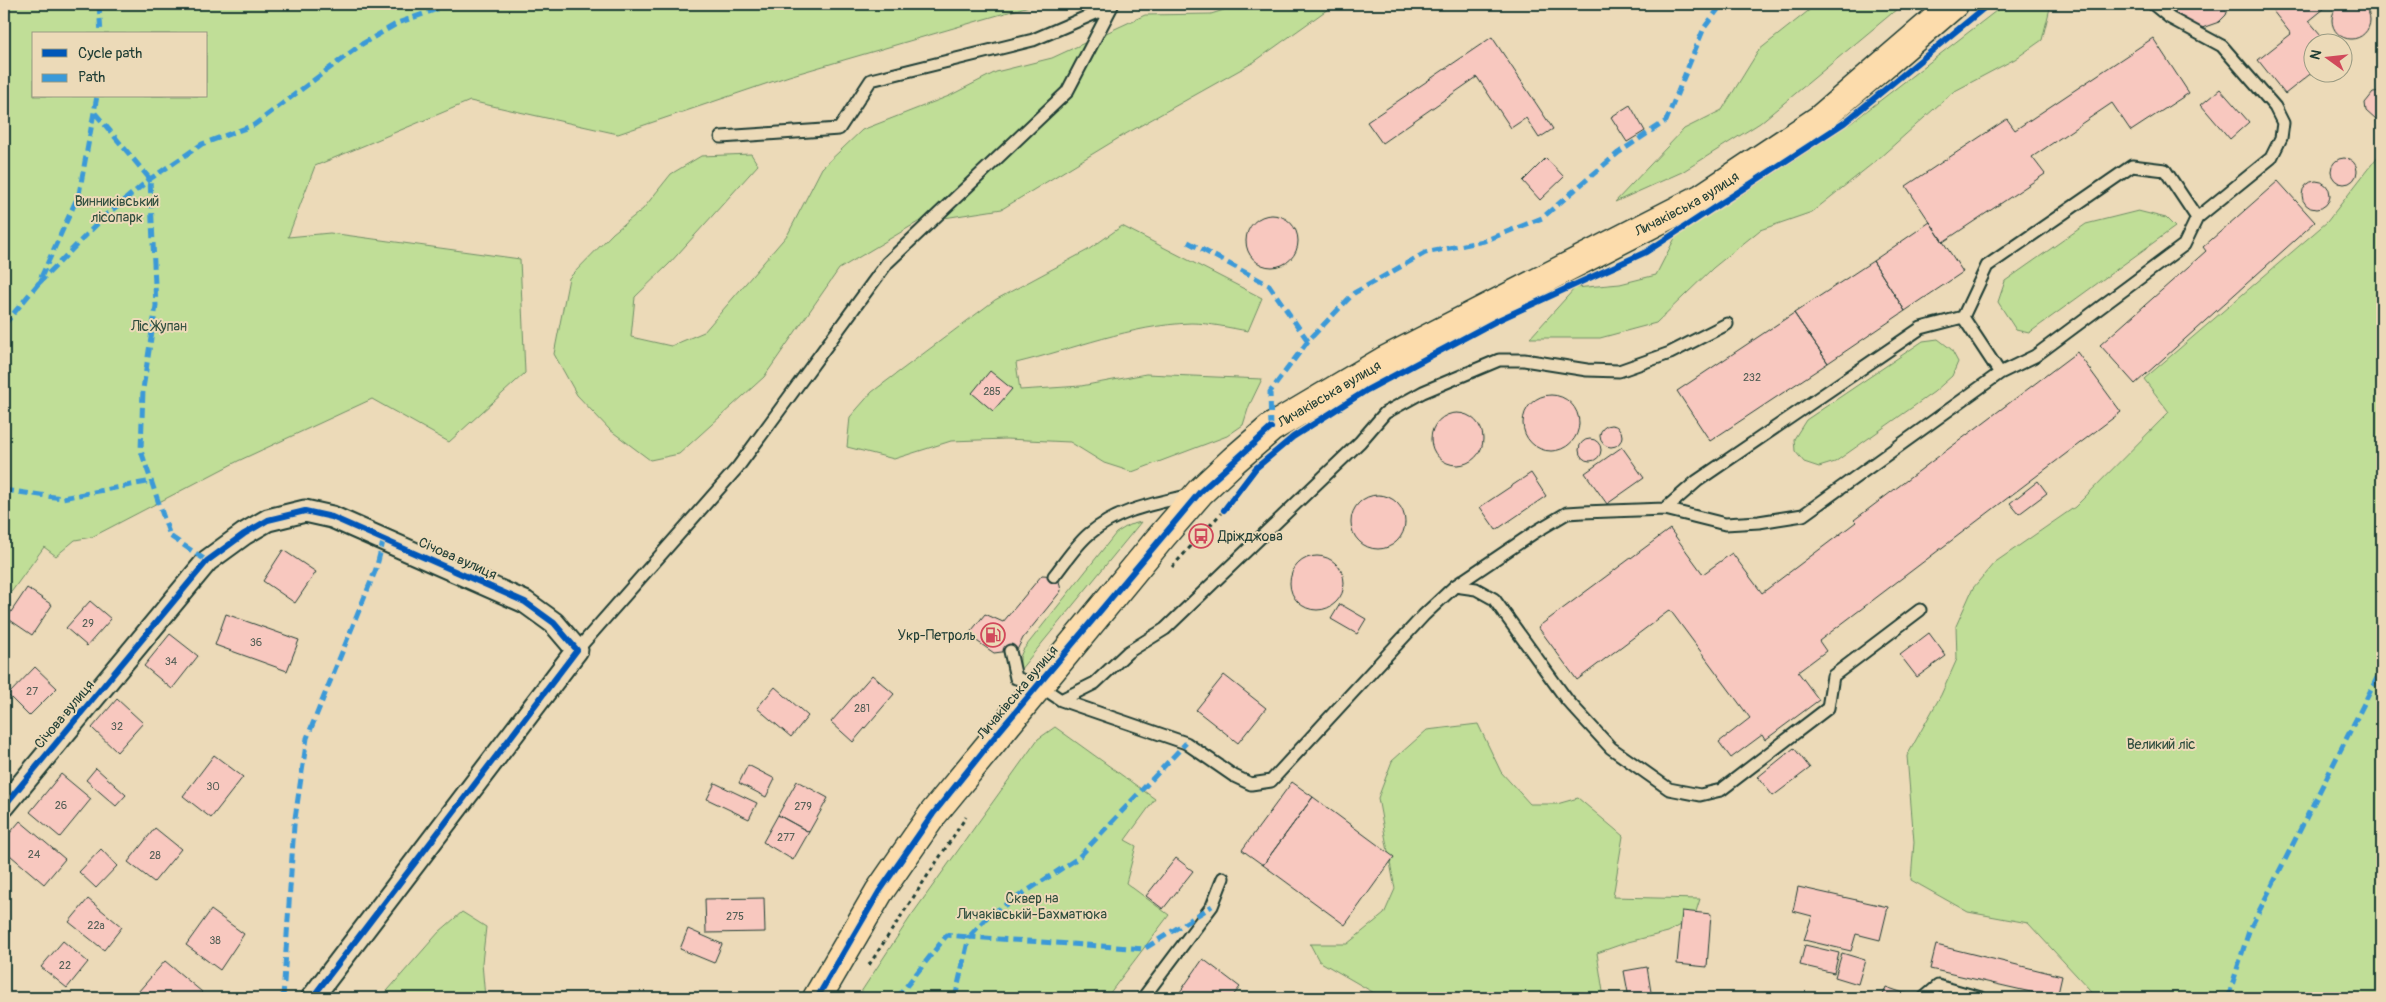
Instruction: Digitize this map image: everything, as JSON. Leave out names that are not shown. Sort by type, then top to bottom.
[{"type":"main road","name":"Личаківська вулиця","points":[[817,998],[879,892],[929,820],[998,734],[1051,693],[1200,492],[1271,428],[1384,360],[1702,198],[1782,147],[1853,93],[1954,4]]},
{"type":"street","name":"Січова вулиця","points":[[4,806],[207,561],[244,534],[268,520],[304,511],[332,517],[375,534],[525,602],[554,623],[577,650]]},
{"type":"street","points":[[312,998],[577,650]]},
{"type":"lane","points":[[1010,650],[1016,678],[1051,693],[1186,742],[1234,776],[1251,784],[1271,781],[1424,615],[1455,586],[1535,532],[1567,514],[1665,509],[1725,524],[1759,522],[1803,515],[2000,373],[2036,356],[2184,245],[2197,218],[2271,158],[2281,138],[2283,123],[2275,107],[2222,46],[2170,18],[2153,4]]},
{"type":"lane","points":[[577,650],[738,468],[887,263],[1067,92],[1112,6],[1033,40],[871,80],[840,129],[721,137]]},
{"type":"lane","points":[[1963,317],[1987,266],[2132,166],[2165,170],[2197,218]]},
{"type":"lane","points":[[1963,317],[2000,373]]},
{"type":"lane","points":[[1665,509],[1696,482],[1921,328],[1963,317]]},
{"type":"lane","points":[[1051,693],[1095,683],[1128,652],[1165,629],[1360,442],[1385,413],[1423,392],[1499,360],[1524,360],[1587,370],[1619,371],[1670,353],[1728,324]]},
{"type":"lane","points":[[1054,576],[1088,535],[1108,521],[1129,509],[1200,492]]},
{"type":"lane","points":[[1455,586],[1476,589],[1494,599],[1567,700],[1611,748],[1669,789],[1700,795],[1721,790],[1828,708],[1834,676],[1920,610]]},
{"type":"lane","points":[[1144,998],[1212,906],[1223,878]]},
{"type":"lane","points":[[1924,998],[1938,986],[1981,998]]},
{"type":"path","points":[[1224,510],[1229,503]]},
{"type":"path","points":[[868,967],[968,814]]},
{"type":"green space","name":"Ліс Жупан","points":[[4,4],[1036,4],[789,76],[618,134],[470,101],[315,166],[288,237],[330,233],[520,259],[525,373],[449,442],[372,399],[238,461],[92,537],[75,540],[56,556],[44,547],[4,602]]},
{"type":"green space","points":[[1243,4],[1335,4],[1254,62],[1122,136],[1002,209],[918,222],[839,269],[764,377],[679,454],[650,460],[610,430],[577,395],[554,354],[569,278],[613,233],[643,209],[671,174],[701,156],[751,154],[758,165],[669,264],[635,297],[631,337],[671,346],[704,332],[788,234],[822,168],[862,130],[949,96],[996,72],[1052,58],[1145,15],[1211,14]]},
{"type":"green space","points":[[1817,4],[1903,4],[1760,123],[1682,172],[1615,202],[1684,129],[1722,110],[1759,50]]},
{"type":"green space","points":[[2005,4],[2051,4],[2042,40],[2015,59],[1953,92],[1877,160],[1812,212],[1760,230],[1713,268],[1656,323],[1600,338],[1530,338],[1575,288],[1620,284],[1656,275],[1679,230],[1741,195],[1851,123]]},
{"type":"green space","name":"Великий ліс","points":[[2382,151],[2382,998],[2094,998],[2089,989],[2028,923],[1968,912],[1911,880],[1914,842],[1907,756],[1941,695],[1957,659],[1956,626],[1973,588],[1994,563],[2075,507],[2169,412],[2144,379],[2327,222]]},
{"type":"green space","points":[[2138,211],[2166,218],[2175,227],[2029,333],[2016,330],[1998,302],[2005,281],[2086,224]]},
{"type":"green space","points":[[1122,226],[1262,298],[1248,331],[1191,323],[1146,328],[1103,338],[1016,363],[1020,390],[1081,386],[1146,374],[1262,379],[1249,406],[1243,425],[1227,436],[1132,472],[1104,463],[1070,442],[1006,439],[951,441],[894,459],[847,447],[850,417],[872,392],[995,300],[1088,250]]},
{"type":"green space","points":[[1938,339],[1951,349],[1958,362],[1952,376],[1934,392],[1835,462],[1819,467],[1804,462],[1795,451],[1794,439],[1806,420],[1923,341]]},
{"type":"green space","points":[[1141,522],[1020,670],[1020,657],[1023,650],[1116,533],[1129,525]]},
{"type":"green space","points":[[1478,724],[1501,772],[1530,804],[1557,804],[1578,798],[1623,836],[1613,897],[1700,899],[1694,918],[1668,932],[1628,942],[1597,953],[1604,998],[1383,998],[1319,961],[1310,944],[1347,944],[1384,914],[1395,889],[1378,798],[1392,761],[1427,730]]},
{"type":"green space","name":"Сквер на Личаківській-Бахматюка","points":[[1055,727],[1155,799],[1125,840],[1136,846],[1126,883],[1169,915],[1106,998],[857,998],[911,916],[1038,739]]},
{"type":"green space","points":[[462,912],[486,927],[482,963],[485,998],[381,998],[439,932]]},
{"type":"building","points":[[2351,1],[2358,3],[2368,13],[2370,20],[2368,27],[2358,37],[2354,38],[2354,32],[2337,32],[2334,27],[2332,20],[2334,13],[2344,3]]},
{"type":"building","points":[[2172,4],[2230,4],[2226,15],[2219,22],[2202,28],[2192,26],[2177,16]]},
{"type":"building","points":[[2270,4],[2330,4],[2309,21],[2318,32],[2304,32],[2304,79],[2285,94],[2258,60],[2291,34],[2273,11],[2275,10]]},
{"type":"building","points":[[1492,37],[1553,129],[1539,138],[1526,118],[1511,128],[1477,77],[1382,143],[1367,122]]},
{"type":"building","points":[[2153,38],[2189,93],[2131,131],[2112,103],[2032,157],[2045,174],[1943,242],[1906,186],[2007,119],[2015,130]]},
{"type":"building","points":[[2220,89],[2249,122],[2230,139],[2201,105]]},
{"type":"building","points":[[2381,92],[2382,119],[2376,120],[2366,111],[2365,103],[2373,93]]},
{"type":"building","points":[[1630,105],[1645,131],[1627,142],[1611,117]]},
{"type":"building","points":[[1546,158],[1564,177],[1540,200],[1523,181]]},
{"type":"building","points":[[2344,158],[2353,162],[2357,171],[2353,180],[2344,184],[2335,180],[2331,171],[2335,162]]},
{"type":"building","points":[[2278,181],[2315,222],[2135,384],[2100,345],[2206,251],[2203,247]]},
{"type":"building","points":[[2316,181],[2326,185],[2330,195],[2326,205],[2316,209],[2306,205],[2302,195],[2306,185]]},
{"type":"building","points":[[1267,215],[1277,215],[1291,222],[1298,236],[1298,246],[1291,260],[1277,267],[1267,267],[1257,263],[1250,256],[1246,246],[1246,236],[1250,226],[1257,219]]},
{"type":"building","points":[[1930,222],[1963,272],[1905,311],[1873,261]]},
{"type":"building","points":[[1873,261],[1905,311],[1828,363],[1794,313]]},
{"type":"building","points":[[1794,313],[1828,363],[1710,441],[1677,391]]},
{"type":"building","points":[[2077,352],[2121,412],[1819,641],[1826,651],[1798,672],[1819,700],[1765,740],[1762,735],[1731,758],[1719,742],[1750,718],[1670,610],[1577,680],[1538,627],[1670,529],[1703,574],[1732,553],[1762,593],[1856,522],[1854,520]]},
{"type":"building","points":[[990,371],[1012,389],[993,411],[972,393]]},
{"type":"building","points":[[1551,395],[1562,397],[1571,403],[1577,412],[1579,423],[1577,434],[1571,443],[1562,449],[1551,451],[1540,449],[1531,443],[1525,434],[1523,423],[1525,412],[1531,403],[1540,397]]},
{"type":"building","points":[[1452,413],[1462,413],[1476,420],[1483,434],[1483,444],[1476,458],[1462,465],[1452,465],[1442,461],[1435,454],[1431,444],[1431,434],[1435,424],[1442,417]]},
{"type":"building","points":[[1611,425],[1619,428],[1622,436],[1619,444],[1611,447],[1603,444],[1600,436],[1603,428]]},
{"type":"building","points":[[1590,439],[1598,442],[1601,450],[1598,458],[1590,461],[1582,458],[1579,450],[1582,442]]},
{"type":"building","points":[[1622,447],[1644,478],[1607,504],[1585,473]]},
{"type":"building","points":[[1531,473],[1546,496],[1496,530],[1480,507]]},
{"type":"building","points":[[2038,481],[2047,493],[2019,514],[2010,503]]},
{"type":"building","points":[[1378,495],[1388,497],[1397,503],[1403,512],[1405,522],[1403,532],[1397,541],[1388,547],[1378,549],[1368,547],[1359,541],[1353,532],[1351,522],[1353,512],[1359,503],[1368,497]]},
{"type":"building","points":[[283,550],[316,572],[295,603],[263,581]]},
{"type":"building","points":[[1312,556],[1322,556],[1336,564],[1342,573],[1344,583],[1342,593],[1336,602],[1322,610],[1312,610],[1302,605],[1295,598],[1290,588],[1290,578],[1295,568],[1302,561]]},
{"type":"building","points":[[1042,575],[1058,576],[1061,591],[1023,638],[1017,650],[994,653],[968,635],[985,614],[1003,622]]},
{"type":"building","points":[[27,588],[52,605],[32,635],[7,618]]},
{"type":"building","points":[[90,601],[111,619],[87,646],[66,628]]},
{"type":"building","points":[[1340,604],[1366,619],[1357,634],[1331,619]]},
{"type":"building","points":[[226,614],[299,640],[287,671],[215,645]]},
{"type":"building","points":[[1929,633],[1946,656],[1917,677],[1900,655]]},
{"type":"building","points":[[170,634],[198,656],[172,689],[144,666]]},
{"type":"building","points":[[35,667],[57,688],[29,716],[8,695]]},
{"type":"building","points":[[872,675],[894,694],[853,742],[831,722]]},
{"type":"building","points":[[1224,675],[1266,708],[1238,743],[1196,710]]},
{"type":"building","points":[[775,687],[808,716],[791,737],[757,708]]},
{"type":"building","points":[[117,699],[143,723],[117,752],[92,728]]},
{"type":"building","points":[[4,743],[10,748],[4,756]]},
{"type":"building","points":[[1794,748],[1810,768],[1773,796],[1758,777]]},
{"type":"building","points":[[214,755],[243,777],[211,818],[183,796]]},
{"type":"building","points":[[748,765],[775,779],[766,797],[739,783]]},
{"type":"building","points":[[96,768],[126,795],[116,806],[86,780]]},
{"type":"building","points":[[61,774],[91,799],[60,837],[30,812]]},
{"type":"building","points":[[797,781],[828,798],[809,832],[778,815]]},
{"type":"building","points":[[1292,782],[1313,797],[1263,865],[1242,850]]},
{"type":"building","points":[[715,783],[757,803],[749,819],[707,799]]},
{"type":"building","points":[[1313,797],[1394,857],[1345,925],[1263,865]]},
{"type":"building","points":[[778,815],[809,832],[793,860],[763,842]]},
{"type":"building","points":[[20,821],[65,859],[44,884],[4,850],[4,840]]},
{"type":"building","points":[[155,828],[181,849],[154,882],[128,862]]},
{"type":"building","points":[[101,849],[117,866],[96,888],[79,872]]},
{"type":"building","points":[[1176,858],[1193,871],[1163,909],[1146,896]]},
{"type":"building","points":[[1798,887],[1888,907],[1880,940],[1856,934],[1851,951],[1804,940],[1812,916],[1793,911]]},
{"type":"building","points":[[764,898],[765,932],[706,933],[705,899]]},
{"type":"building","points":[[88,899],[122,927],[104,950],[69,922]]},
{"type":"building","points":[[211,910],[244,934],[220,970],[186,945]]},
{"type":"building","points":[[1682,911],[1711,914],[1707,967],[1677,964]]},
{"type":"building","points":[[688,929],[722,944],[714,963],[680,949]]},
{"type":"building","points":[[63,941],[88,962],[67,988],[41,967]]},
{"type":"building","points":[[1805,945],[1839,953],[1834,973],[1800,965]]},
{"type":"building","points":[[1936,945],[2062,976],[2057,998],[1930,969]]},
{"type":"building","points":[[1842,953],[1865,960],[1858,984],[1835,977]]},
{"type":"building","points":[[1203,959],[1240,987],[1231,998],[1187,998],[1180,992]]},
{"type":"building","points":[[165,961],[202,992],[196,998],[145,998],[138,992]]},
{"type":"building","points":[[1647,967],[1652,998],[1629,998],[1624,971]]},
{"type":"building","points":[[1886,987],[1909,995],[1908,998],[1882,998]]},
{"type":"marked path","points":[[99,4],[101,32]]},
{"type":"marked path","points":[[38,284],[106,215],[150,179],[202,144],[254,125],[362,44],[398,23],[451,4]]},
{"type":"marked path","points":[[1271,428],[1270,392],[1308,341],[1354,293],[1425,253],[1484,241],[1542,218],[1618,153],[1666,121],[1704,28],[1722,4]]},
{"type":"marked path","points":[[4,325],[38,284],[79,194],[97,98]]},
{"type":"marked path","points":[[95,113],[150,179],[156,306],[143,389],[141,451],[170,536],[207,561]]},
{"type":"marked path","points":[[1188,242],[1269,285],[1308,341]]},
{"type":"marked path","points":[[4,490],[62,498],[152,481]]},
{"type":"marked path","points":[[283,998],[294,825],[307,738],[376,569],[384,538]]},
{"type":"marked path","points":[[2228,998],[2249,931],[2382,668]]},
{"type":"marked path","points":[[897,998],[947,935],[969,937],[988,916],[1078,858],[1186,743]]},
{"type":"marked path","points":[[955,998],[969,937],[1144,949],[1212,906]]},
{"type":"cycle path","points":[[1224,510],[1256,468],[1293,437],[1367,390],[1496,321],[1646,252],[1844,123],[1989,4]]},
{"type":"cycle path","points":[[817,998],[879,892],[933,814],[997,734],[1200,492],[1271,428]]},
{"type":"cycle path","points":[[4,806],[207,561],[244,534],[268,520],[305,511],[332,517],[525,602],[554,623],[577,650],[312,998]]},
{"type":"place","name":"Дріжджова","points":[[1201,536]]},
{"type":"place","name":"Укр-Петроль","points":[[993,635]]},
{"type":"park label","name":"Винниківський лісопарк","points":[[117,210]]}]
